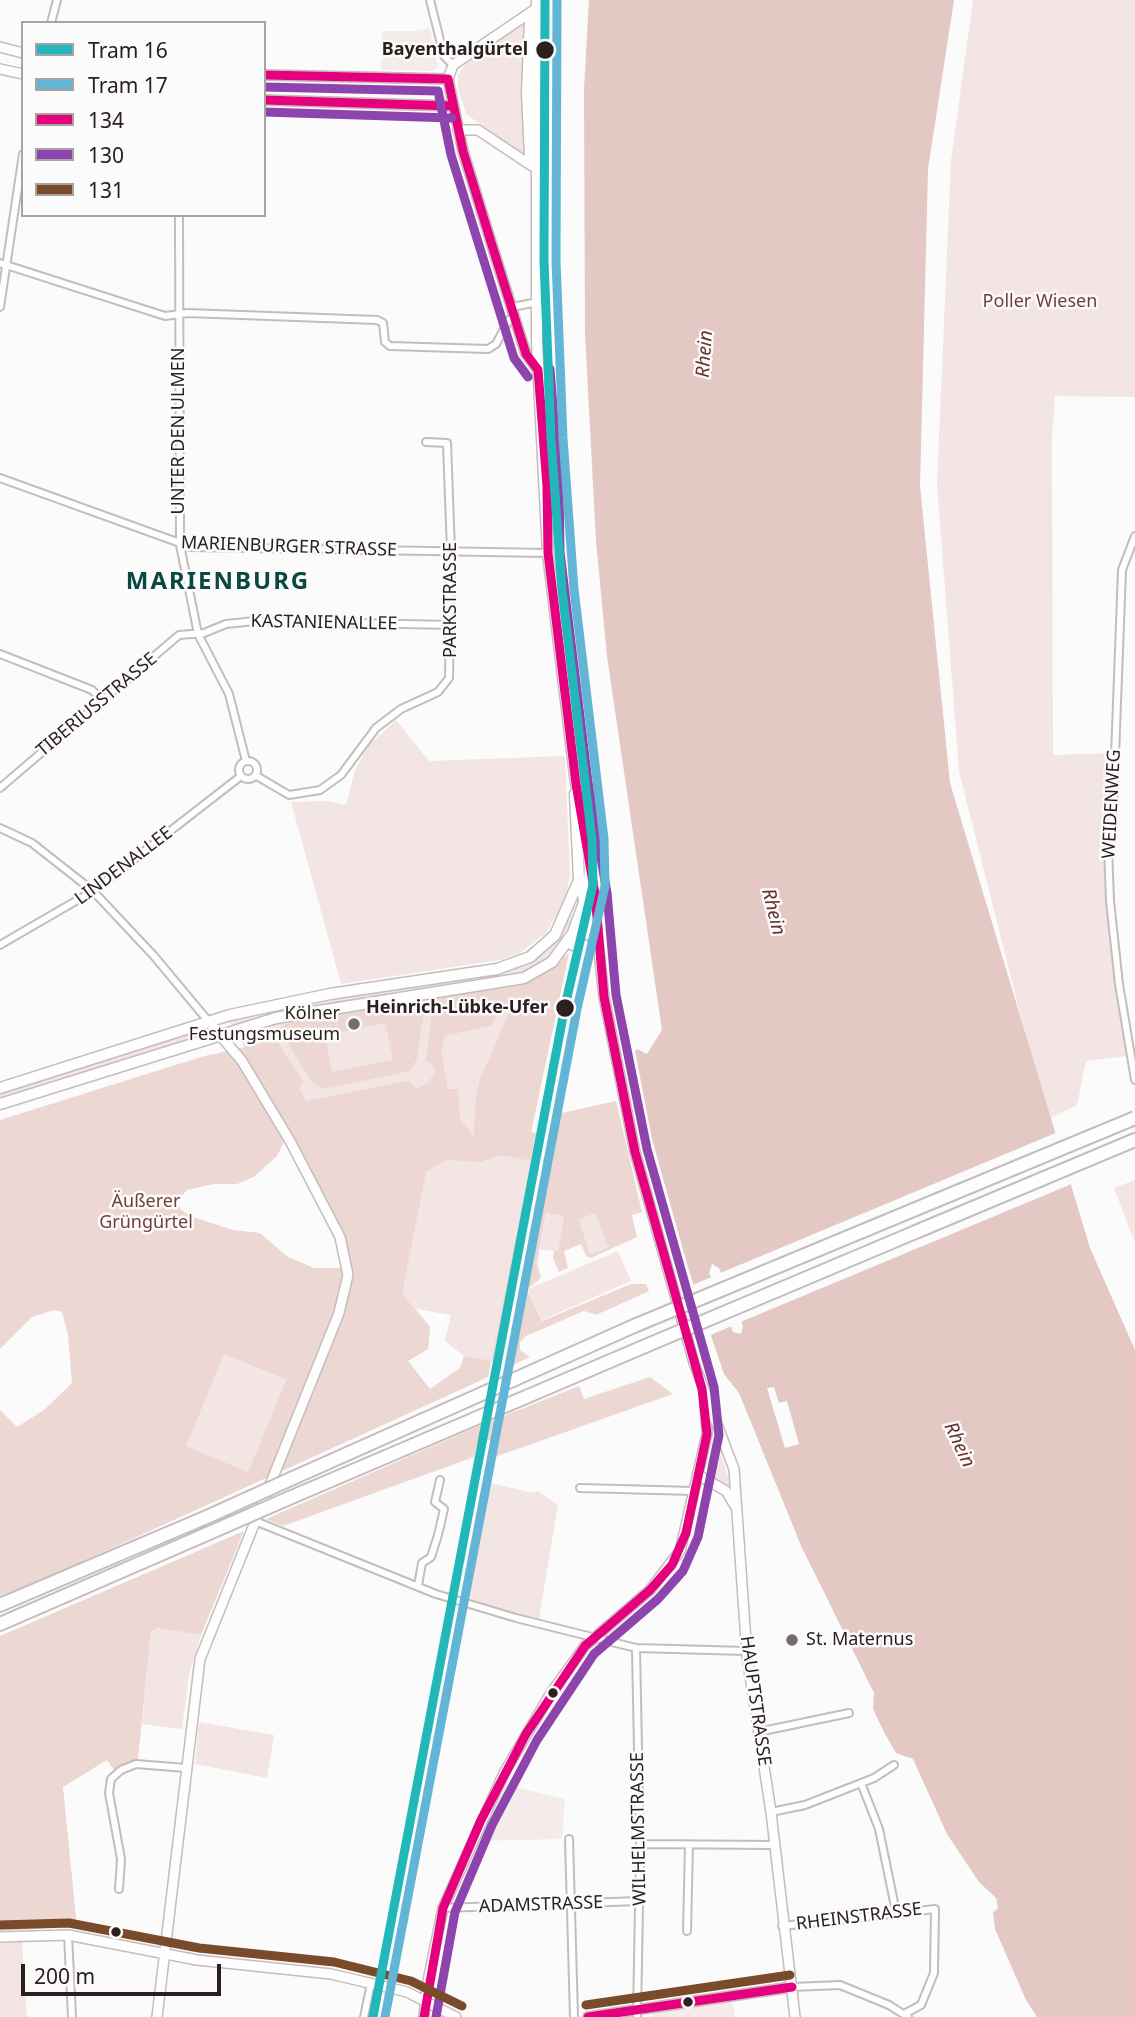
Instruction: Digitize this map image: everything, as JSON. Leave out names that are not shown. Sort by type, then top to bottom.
[{"type":"highway","points":[[0,1605],[209,1516],[634,1326],[1135,1118]]},
{"type":"highway","points":[[0,1624],[1135,1140]]},
{"type":"main road","points":[[534,5],[453,65],[448,79],[458,130],[526,354],[538,370]]},
{"type":"main road","points":[[534,5],[531,85],[532,166],[535,181]]},
{"type":"main road","points":[[0,47],[21,52]]},
{"type":"main road","points":[[0,69],[21,74]]},
{"type":"main road","points":[[266,75],[448,79]]},
{"type":"main road","points":[[531,85],[538,370],[547,486],[548,552],[576,784],[579,880],[600,965]]},
{"type":"main road","points":[[266,100],[452,106]]},
{"type":"main road","points":[[458,130],[478,130],[532,166]]},
{"type":"main road","points":[[424,2017],[443,1908],[504,1773],[551,1693],[592,1637],[650,1590],[672,1565],[686,1533],[707,1434],[702,1389],[635,1152],[611,1040],[600,965],[598,919],[576,784]]},
{"type":"main road","points":[[561,953],[573,933],[584,903],[590,868]]},
{"type":"main road","points":[[0,1088],[209,1022],[319,996],[516,964],[537,952],[555,935],[579,880]]},
{"type":"main road","points":[[0,1104],[221,1034],[323,1009],[524,978],[539,971],[583,933],[592,934]]},
{"type":"main road","points":[[157,2017],[200,1659],[340,1313],[348,1268],[337,1230],[303,1166],[242,1060],[209,1022]]},
{"type":"main road","name":"HAUPTSTRASSE","points":[[702,1389],[734,1469],[747,1651],[771,1812],[782,1926],[795,2017]]},
{"type":"main road","points":[[698,1475],[726,1491],[739,1513]]},
{"type":"main road","points":[[0,1937],[68,1935],[166,1954],[306,1970],[375,1984],[425,2000],[456,2017]]},
{"type":"main road","points":[[588,2017],[637,2013],[792,1987]]},
{"type":"street","points":[[52,21],[57,0]]},
{"type":"street","points":[[430,0],[444,56],[453,65]]},
{"type":"street","points":[[0,307],[3,264],[21,165]]},
{"type":"street","name":"UNTER DEN ULMEN","points":[[179,217],[180,545],[198,634],[237,715],[246,761]]},
{"type":"street","points":[[3,264],[164,316],[214,314],[377,320],[383,323],[385,342],[390,346],[483,349],[496,344],[506,324],[515,318]]},
{"type":"street","points":[[512,307],[538,302]]},
{"type":"street","name":"PARKSTRASSE","points":[[255,775],[289,795],[312,794],[331,783],[348,768],[357,751],[376,729],[401,709],[443,687],[451,668],[452,625],[447,443],[426,442]]},
{"type":"street","name":"MARIENBURGER STRASSE","points":[[0,478],[180,545],[548,552]]},
{"type":"street","name":"WEIDENWEG","points":[[1135,536],[1122,570],[1114,809],[1108,846],[1114,936],[1135,1075]]},
{"type":"street","name":"KASTANIENALLEE","points":[[198,634],[226,624],[255,621],[452,625]]},
{"type":"street","name":"TIBERIUSSTRASSE","points":[[0,788],[179,635],[198,634]]},
{"type":"street","points":[[0,654],[92,690],[102,700]]},
{"type":"street","points":[[246,761],[254,764],[255,775],[250,779],[241,776],[239,767],[246,761]]},
{"type":"street","name":"LINDENALLEE","points":[[0,945],[93,891],[241,776]]},
{"type":"street","points":[[0,828],[32,843],[93,891],[154,956],[209,1022]]},
{"type":"street","points":[[418,1586],[422,1563],[431,1557],[444,1509],[435,1502],[440,1480]]},
{"type":"street","points":[[580,1488],[694,1491]]},
{"type":"street","points":[[255,1521],[468,1605],[636,1648],[747,1651]]},
{"type":"street","name":"WILHELMSTRASSE","points":[[636,1648],[639,1844],[637,2013]]},
{"type":"street","points":[[758,1732],[849,1713]]},
{"type":"street","points":[[119,1889],[121,1859],[109,1793],[111,1779],[121,1770],[135,1764],[186,1768]]},
{"type":"street","points":[[771,1812],[805,1805],[861,1783],[894,1765]]},
{"type":"street","points":[[861,1783],[879,1829],[897,1912]]},
{"type":"street","points":[[569,1839],[573,2017]]},
{"type":"street","points":[[639,1844],[774,1845]]},
{"type":"street","points":[[687,1931],[689,1845]]},
{"type":"street","name":"ADAMSTRASSE","points":[[443,1908],[639,1901]]},
{"type":"street","name":"RHEINSTRASSE","points":[[782,1926],[935,1909],[934,1973],[921,2005],[906,2016]]},
{"type":"street","points":[[68,1935],[72,2017]]},
{"type":"street","points":[[364,2017],[375,1984]]},
{"type":"street","points":[[792,1987],[840,1985],[906,2016]]},
{"type":"shaded area","points":[[430,28],[438,67],[433,71],[381,70],[382,31]]},
{"type":"shaded area","points":[[506,1785],[565,1799],[562,1839],[479,1841]]},
{"type":"shaded area","points":[[732,2000],[735,2017],[653,2017],[652,2012]]},
{"type":"green space","name":"Poller Wiesen","points":[[973,0],[1135,0],[1135,397],[1055,396],[1052,439],[1053,755],[1113,753],[1106,851],[1128,1056],[1086,1061],[1077,1105],[1047,1120],[959,772],[937,484],[951,160]]},
{"type":"green space","points":[[522,24],[526,24],[525,156],[466,114],[458,88],[458,75],[465,64]]},
{"type":"green space","points":[[396,720],[429,761],[565,756],[570,875],[565,900],[546,933],[518,954],[500,960],[341,984],[291,802],[327,801],[346,805],[355,770],[368,746]]},
{"type":"green space","points":[[575,903],[569,925],[555,951],[533,968],[517,974],[314,1006],[232,1025],[227,1021],[303,1003],[508,971],[523,966],[550,947],[561,933]]},
{"type":"green space","points":[[569,953],[531,1132],[536,1133],[488,1377],[285,1470],[355,1270],[251,1065],[239,1036],[248,1030],[371,1006],[521,983],[543,973]],"holes":[[[416,1309],[451,1315],[445,1341],[464,1356],[460,1368],[430,1389],[408,1361],[428,1349],[430,1327]]]},
{"type":"green space","name":"Äußerer Grüngürtel","points":[[569,953],[531,1132],[536,1133],[531,1161],[501,1155],[480,1162],[445,1160],[426,1172],[402,1294],[430,1327],[428,1349],[408,1361],[430,1389],[460,1368],[464,1356],[491,1361],[488,1377],[64,1570],[0,1596],[0,1410],[17,1427],[44,1410],[72,1383],[68,1335],[62,1312],[54,1310],[32,1317],[0,1349],[0,1120],[201,1057],[270,1041],[278,1029],[289,1022],[521,983],[543,973]],"holes":[[[503,1003],[512,1006],[480,1079],[475,1103],[474,1137],[460,1119],[458,1089],[448,1089],[441,1051],[445,1036],[492,1025]],[[432,1009],[426,1061],[434,1066],[435,1071],[429,1082],[417,1089],[408,1081],[306,1101],[299,1088],[303,1082],[276,1039],[285,1039],[312,1082],[324,1089],[410,1071],[417,1059],[424,1011]],[[385,1023],[393,1060],[332,1072],[325,1035]],[[285,1140],[330,1223],[342,1268],[314,1268],[288,1257],[260,1233],[233,1230],[193,1217],[181,1210],[177,1201],[187,1190],[214,1184],[237,1184],[254,1177],[277,1156]],[[224,1354],[286,1380],[248,1472],[186,1446]]]},
{"type":"green space","points":[[195,1030],[197,1036],[0,1099],[0,1092]]},
{"type":"green space","points":[[616,1101],[642,1212],[632,1215],[637,1237],[591,1258],[586,1256],[581,1244],[564,1251],[568,1268],[559,1272],[553,1258],[554,1251],[558,1251],[564,1216],[546,1213],[537,1263],[541,1278],[527,1289],[542,1321],[631,1284],[646,1284],[649,1291],[596,1315],[584,1311],[526,1336],[520,1342],[520,1350],[530,1357],[508,1367],[557,1114]],"holes":[[[596,1213],[608,1248],[590,1254],[579,1219]]]},
{"type":"green space","points":[[1135,1180],[1135,1243],[1114,1188]]},
{"type":"green space","points":[[546,1213],[564,1216],[558,1252],[540,1249]]},
{"type":"green space","points":[[597,1213],[608,1248],[590,1254],[579,1218]]},
{"type":"green space","points":[[618,1251],[631,1281],[542,1320],[528,1289]]},
{"type":"green space","points":[[224,1354],[286,1380],[248,1472],[185,1446]]},
{"type":"green space","points":[[650,1377],[673,1394],[492,1458],[494,1439],[477,1444],[474,1457],[283,1526],[266,1519],[481,1425],[579,1386],[584,1399]]},
{"type":"green space","points":[[717,1441],[730,1483],[729,1491],[707,1469],[712,1442]]},
{"type":"green space","points":[[490,1483],[534,1493],[538,1491],[558,1505],[539,1619],[469,1601]]},
{"type":"green space","points":[[244,1531],[201,1635],[157,1628],[151,1632],[138,1759],[114,1770],[107,1760],[63,1787],[77,1927],[0,1931],[0,1636]]},
{"type":"green space","points":[[157,1628],[201,1635],[189,1674],[182,1729],[142,1724],[151,1632]]},
{"type":"green space","points":[[199,1722],[274,1735],[267,1778],[195,1764]]},
{"type":"green space","points":[[22,1942],[27,2017],[0,2017],[0,1943]]},
{"type":"water","name":"Rhein","points":[[589,0],[954,0],[928,169],[920,486],[950,783],[1090,1248],[1135,1350],[1135,2017],[1037,2017],[1026,2000],[995,1929],[993,1913],[998,1908],[996,1898],[979,1882],[947,1834],[913,1759],[896,1753],[873,1709],[874,1693],[802,1548],[739,1393],[724,1374],[689,1271],[652,1139],[635,1051],[637,1049],[647,1054],[662,1030],[607,656],[596,541],[585,334],[584,89]],"holes":[[[712,1264],[719,1268],[743,1326],[741,1334],[733,1332],[709,1273]]]},
{"type":"pier","points":[[1058,1132],[1074,1183],[738,1323],[718,1274]]},
{"type":"pier","points":[[714,1276],[734,1325],[706,1337],[690,1286]]},
{"type":"pier","points":[[774,1387],[779,1403],[787,1401],[799,1444],[785,1448],[767,1388]]},
{"type":"tram line","name":"16","points":[[373,2017],[565,1006],[593,885],[592,840],[562,590],[551,439],[544,261],[545,0]]},
{"type":"tram line","name":"17","points":[[385,2017],[577,1009],[605,886],[604,839],[574,589],[563,438],[556,261],[557,0]]},
{"type":"transit line","name":"134","points":[[266,75],[448,79],[463,151],[491,242],[526,354],[538,370]]},
{"type":"transit line","name":"130","points":[[266,87],[438,91],[451,155],[514,358],[528,377]]},
{"type":"transit line","name":"134","points":[[266,100],[452,106]]},
{"type":"transit line","name":"130","points":[[266,112],[452,118]]},
{"type":"transit line","name":"130","points":[[436,2017],[455,1912],[492,1825],[537,1740],[594,1654],[658,1599],[683,1571],[698,1537],[719,1435],[714,1387],[647,1149],[616,995],[607,893],[588,782],[560,552],[559,485],[550,369]]},
{"type":"transit line","name":"134","points":[[424,2017],[443,1908],[481,1820],[526,1734],[585,1646],[650,1590],[672,1565],[686,1533],[707,1434],[702,1389],[635,1152],[604,997],[595,894],[576,784],[548,553],[547,486],[538,370]]},
{"type":"transit line","name":"131","points":[[0,1925],[69,1923],[199,1948],[334,1962],[411,1981],[462,2006]]},
{"type":"transit line","name":"131","points":[[586,2005],[790,1975]]},
{"type":"transit line","name":"134","points":[[588,2017],[792,1987]]},
{"type":"place","name":"Bayenthalgürtel","points":[[545,50]]},
{"type":"place","name":"Heinrich-Lübke-Ufer","points":[[565,1008]]},
{"type":"place","name":"Kölner Festungsmuseum","points":[[354,1024]]},
{"type":"place","name":"St. Maternus","points":[[792,1640]]},
{"type":"district","name":"MARIENBURG","points":[[218,582]]}]
